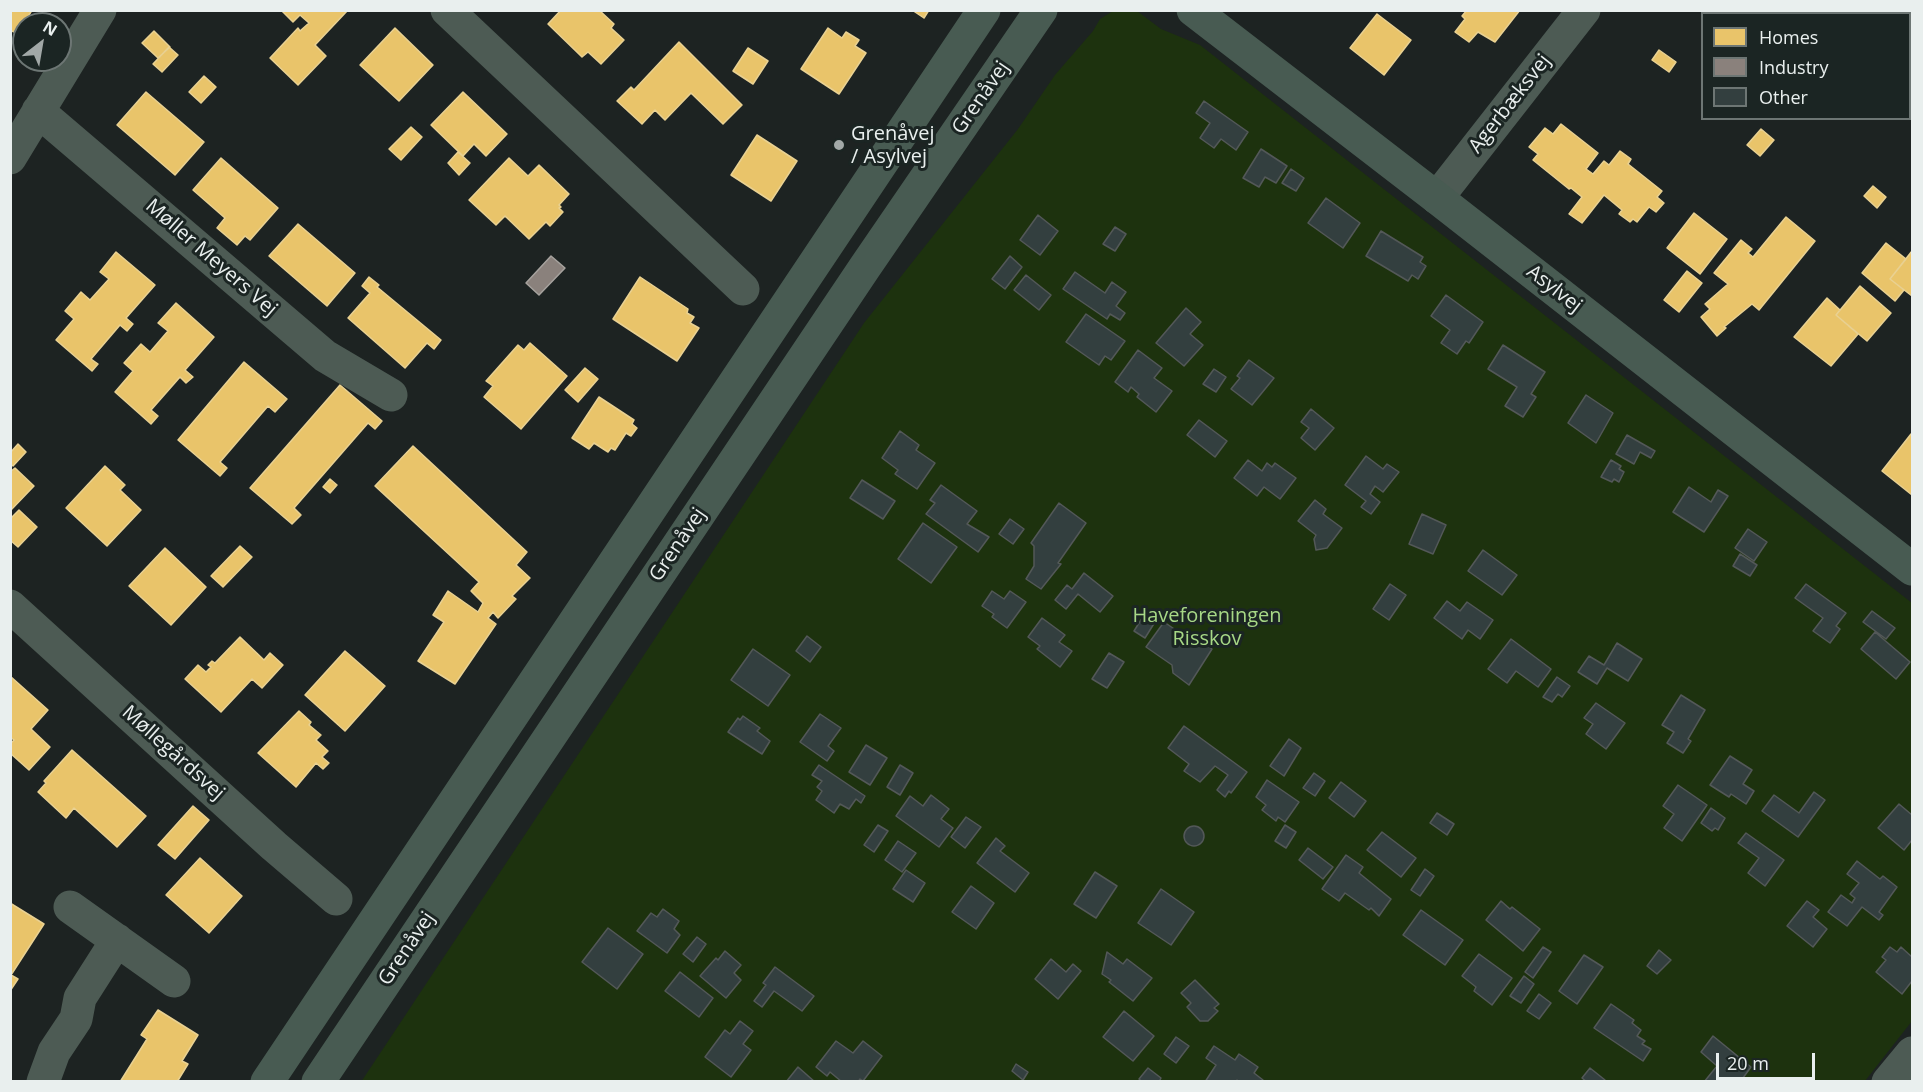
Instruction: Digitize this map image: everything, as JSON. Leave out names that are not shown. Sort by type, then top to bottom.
[{"type":"street","points":[[447,10],[743,289]]},
{"type":"street","points":[[267,1082],[984,10]]},
{"type":"street","name":"Grenåvej","points":[[318,1082],[865,267],[1041,10]]},
{"type":"street","name":"Asylvej","points":[[1193,10],[1912,569]]},
{"type":"street","name":"Agerbæksvej","points":[[1437,198],[1584,10]]},
{"type":"street","points":[[12,153],[38,111],[89,14]]},
{"type":"street","name":"Møller Meyers Vej","points":[[38,111],[325,356],[391,395]]},
{"type":"street","name":"Møllegårdsvej","points":[[10,606],[281,852],[336,899]]},
{"type":"street","points":[[70,907],[174,981]]},
{"type":"street","points":[[43,1082],[54,1052],[76,1019],[80,999],[117,940]]},
{"type":"street","points":[[1888,1082],[1912,1055]]},
{"type":"green space","name":"Haveforeningen Risskov","points":[[1113,11],[1137,11],[1161,29],[1200,45],[1912,603],[1912,1021],[1865,1081],[361,1082],[864,323],[1018,129],[1055,75],[1093,31],[1100,19]]},
{"type":"building: Homes","points":[[10,10],[32,10],[31,12],[12,12],[12,31],[10,30]]},
{"type":"building: Homes","points":[[281,10],[348,10],[315,45],[326,56],[298,85],[270,58],[298,28],[300,31],[309,23],[300,15],[293,22]]},
{"type":"building: Homes","points":[[561,10],[599,10],[614,24],[611,28],[624,40],[601,64],[588,52],[582,57],[548,24]]},
{"type":"building: Homes","points":[[912,10],[929,10],[924,18]]},
{"type":"building: Homes","points":[[1467,10],[1520,10],[1495,42],[1478,32],[1469,42],[1455,32],[1465,19],[1462,16]]},
{"type":"building: Homes","points":[[1711,10],[1778,10],[1777,12],[1713,12]]},
{"type":"building: Homes","points":[[1377,14],[1411,40],[1384,75],[1350,48]]},
{"type":"building: Homes","points":[[395,28],[433,65],[399,101],[360,65]]},
{"type":"building: Homes","points":[[828,28],[842,38],[846,32],[859,40],[855,46],[866,53],[839,94],[801,69]]},
{"type":"building: Homes","points":[[154,31],[170,47],[158,58],[142,43]]},
{"type":"building: Homes","points":[[679,42],[742,105],[723,124],[691,93],[665,120],[655,110],[642,124],[617,101],[631,87],[634,90]]},
{"type":"building: Homes","points":[[169,47],[178,55],[162,72],[153,64]]},
{"type":"building: Homes","points":[[748,48],[768,61],[753,84],[733,71]]},
{"type":"building: Homes","points":[[1659,50],[1676,62],[1669,72],[1652,60]]},
{"type":"building: Homes","points":[[204,76],[216,87],[201,103],[189,92]]},
{"type":"building: Homes","points":[[146,92],[204,142],[175,175],[117,125]]},
{"type":"building: Homes","points":[[463,92],[507,134],[486,156],[474,144],[463,156],[431,125]]},
{"type":"building: Homes","points":[[1561,124],[1598,153],[1586,169],[1593,174],[1604,161],[1609,165],[1620,151],[1631,159],[1628,164],[1662,191],[1657,197],[1664,203],[1656,212],[1649,207],[1637,222],[1633,219],[1630,222],[1619,214],[1622,210],[1604,195],[1582,223],[1569,214],[1582,197],[1533,160],[1538,154],[1529,147],[1545,128],[1553,134]]},
{"type":"building: Homes","points":[[411,127],[422,137],[401,160],[389,149]]},
{"type":"building: Homes","points":[[1761,129],[1774,140],[1760,156],[1747,145]]},
{"type":"building: Homes","points":[[757,135],[797,161],[771,201],[731,175]]},
{"type":"building: Homes","points":[[458,152],[470,163],[459,175],[448,163]]},
{"type":"building: Homes","points":[[221,158],[278,208],[250,240],[245,236],[237,245],[217,228],[225,218],[193,190]]},
{"type":"building: Homes","points":[[509,158],[528,176],[539,165],[569,194],[559,205],[563,212],[550,226],[546,222],[529,239],[505,216],[496,225],[469,200]]},
{"type":"building: Homes","points":[[1873,186],[1886,197],[1877,208],[1864,196]]},
{"type":"building: Homes","points":[[1694,213],[1727,239],[1700,274],[1667,248]]},
{"type":"building: Homes","points":[[1786,217],[1815,241],[1759,310],[1752,304],[1724,327],[1726,328],[1717,336],[1701,317],[1710,309],[1705,304],[1728,284],[1714,273],[1741,240],[1752,249],[1748,253],[1753,257]]},
{"type":"building: Homes","points":[[298,224],[355,273],[327,306],[269,256]]},
{"type":"building: Homes","points":[[1886,243],[1906,259],[1890,279],[1904,290],[1895,301],[1862,273]]},
{"type":"building: Homes","points":[[1912,251],[1912,296],[1890,279]]},
{"type":"building: Homes","points":[[116,252],[155,285],[126,318],[133,324],[127,331],[120,325],[91,359],[98,364],[92,371],[56,340],[74,319],[65,311],[81,292],[90,300],[109,279],[100,272]]},
{"type":"building: Homes","points":[[1687,271],[1702,283],[1679,312],[1664,300]]},
{"type":"building: Homes","points":[[369,277],[379,285],[377,287],[441,340],[434,349],[427,343],[405,368],[348,318],[370,293],[362,286]]},
{"type":"building: Homes","points":[[640,277],[688,309],[687,313],[694,317],[690,323],[699,328],[677,361],[613,319]]},
{"type":"building: Homes","points":[[1860,286],[1891,313],[1867,341],[1836,315]]},
{"type":"building: Homes","points":[[1827,298],[1840,310],[1836,315],[1858,334],[1831,366],[1794,337]]},
{"type":"building: Homes","points":[[176,303],[214,337],[185,370],[193,377],[186,383],[180,377],[151,410],[158,416],[151,424],[115,392],[133,371],[124,363],[141,344],[150,352],[168,331],[158,323]]},
{"type":"building: Homes","points":[[530,343],[567,376],[521,429],[484,397],[493,386],[486,381],[518,345],[524,350]]},
{"type":"building: Homes","points":[[244,362],[287,399],[275,412],[268,406],[220,462],[227,468],[220,476],[178,440]]},
{"type":"building: Homes","points":[[585,368],[598,379],[578,402],[565,390]]},
{"type":"building: Homes","points":[[340,385],[382,421],[375,429],[368,423],[294,508],[301,515],[292,524],[250,488]]},
{"type":"building: Homes","points":[[599,397],[634,420],[632,424],[637,428],[631,436],[626,433],[615,450],[611,448],[608,452],[594,443],[589,449],[572,438]]},
{"type":"building: Homes","points":[[1911,434],[1912,436],[1912,495],[1882,471]]},
{"type":"building: Homes","points":[[18,444],[26,452],[13,466],[10,464],[10,453]]},
{"type":"building: Homes","points":[[413,446],[527,552],[516,565],[530,578],[512,596],[516,599],[498,618],[493,612],[488,618],[496,624],[455,684],[418,661],[444,622],[433,615],[448,591],[478,612],[483,603],[471,591],[479,582],[375,486]]},
{"type":"building: Homes","points":[[105,466],[125,485],[120,490],[141,510],[107,546],[66,508]]},
{"type":"building: Homes","points":[[15,468],[34,486],[10,511],[10,472]]},
{"type":"building: Homes","points":[[330,479],[337,485],[330,493],[323,487]]},
{"type":"building: Homes","points":[[19,510],[37,527],[18,547],[10,540],[10,519]]},
{"type":"building: Homes","points":[[240,546],[252,557],[223,587],[211,576]]},
{"type":"building: Homes","points":[[165,548],[206,587],[171,625],[129,586]]},
{"type":"building: Homes","points":[[240,637],[264,660],[270,653],[283,665],[262,688],[252,679],[221,712],[185,679],[198,665],[206,672],[211,667],[208,665],[212,661],[215,663]]},
{"type":"building: Homes","points":[[345,651],[385,686],[345,731],[305,695]]},
{"type":"building: Homes","points":[[10,676],[48,710],[31,729],[50,747],[29,770],[10,753],[10,744],[14,740],[10,737]]},
{"type":"building: Homes","points":[[299,711],[311,722],[309,725],[321,735],[316,740],[328,751],[322,757],[329,763],[323,769],[316,763],[296,787],[258,753]]},
{"type":"building: Homes","points":[[72,750],[146,816],[117,847],[74,808],[66,818],[38,792],[46,783],[44,781]]},
{"type":"building: Homes","points":[[193,806],[209,820],[175,859],[158,845]]},
{"type":"building: Homes","points":[[200,858],[242,896],[209,933],[166,895]]},
{"type":"building: Homes","points":[[10,903],[44,924],[11,975],[18,979],[10,991]]},
{"type":"building: Homes","points":[[158,1010],[198,1035],[182,1061],[188,1064],[177,1082],[120,1082],[147,1039],[141,1035]]},
{"type":"building: Industry","points":[[551,256],[565,268],[539,295],[526,283]]},
{"type":"building: Other","points":[[1204,101],[1248,132],[1236,150],[1221,139],[1214,148],[1200,138],[1210,123],[1196,113]]},
{"type":"building: Other","points":[[1261,149],[1287,166],[1276,183],[1265,177],[1259,187],[1243,178]]},
{"type":"building: Other","points":[[1291,169],[1304,178],[1296,191],[1282,183]]},
{"type":"building: Other","points":[[1326,198],[1360,223],[1343,248],[1308,223]]},
{"type":"building: Other","points":[[1038,215],[1058,231],[1040,255],[1020,240]]},
{"type":"building: Other","points":[[1115,227],[1126,234],[1115,251],[1103,244]]},
{"type":"building: Other","points":[[1381,231],[1423,257],[1420,262],[1426,266],[1418,279],[1412,275],[1408,281],[1366,256]]},
{"type":"building: Other","points":[[1010,256],[1022,267],[1005,289],[992,279]]},
{"type":"building: Other","points":[[1075,272],[1105,293],[1112,282],[1126,292],[1116,306],[1125,313],[1120,320],[1110,314],[1107,319],[1063,289]]},
{"type":"building: Other","points":[[1026,275],[1051,295],[1039,310],[1014,290]]},
{"type":"building: Other","points":[[1446,295],[1483,322],[1469,343],[1466,341],[1457,354],[1441,343],[1450,330],[1431,316]]},
{"type":"building: Other","points":[[1186,308],[1201,322],[1190,334],[1203,345],[1184,366],[1156,343]]},
{"type":"building: Other","points":[[1086,314],[1125,341],[1111,360],[1105,356],[1099,365],[1066,342]]},
{"type":"building: Other","points":[[1503,345],[1545,372],[1531,394],[1536,397],[1523,417],[1505,406],[1517,387],[1488,369]]},
{"type":"building: Other","points":[[1138,350],[1162,368],[1154,378],[1172,391],[1156,412],[1137,397],[1139,394],[1131,387],[1128,392],[1115,382]]},
{"type":"building: Other","points":[[1249,360],[1274,378],[1252,405],[1231,389],[1240,378],[1237,376]]},
{"type":"building: Other","points":[[1214,369],[1226,377],[1216,392],[1203,384]]},
{"type":"building: Other","points":[[1586,395],[1613,413],[1596,443],[1568,423]]},
{"type":"building: Other","points":[[1311,409],[1334,428],[1315,450],[1301,438],[1309,428],[1301,422]]},
{"type":"building: Other","points":[[1199,420],[1227,441],[1215,457],[1187,435]]},
{"type":"building: Other","points":[[900,431],[919,445],[916,450],[935,463],[917,489],[895,474],[898,470],[882,458]]},
{"type":"building: Other","points":[[1627,435],[1655,451],[1651,458],[1640,452],[1634,464],[1616,454]]},
{"type":"building: Other","points":[[1366,456],[1383,469],[1387,464],[1399,472],[1383,492],[1375,486],[1370,494],[1380,502],[1371,514],[1361,507],[1366,501],[1345,485]]},
{"type":"building: Other","points":[[1248,460],[1262,471],[1267,463],[1272,467],[1275,463],[1296,478],[1280,499],[1264,487],[1257,496],[1234,478]]},
{"type":"building: Other","points":[[1611,460],[1621,466],[1619,469],[1624,472],[1619,482],[1614,479],[1612,482],[1601,477]]},
{"type":"building: Other","points":[[862,480],[895,501],[883,519],[850,498]]},
{"type":"building: Other","points":[[941,485],[977,511],[967,524],[989,537],[978,552],[926,514],[935,503],[930,500]]},
{"type":"building: Other","points":[[1689,487],[1711,502],[1718,490],[1728,496],[1704,532],[1673,512]]},
{"type":"building: Other","points":[[1315,500],[1326,509],[1323,514],[1342,528],[1327,548],[1316,550],[1314,539],[1316,535],[1298,521]]},
{"type":"building: Other","points":[[1059,503],[1086,523],[1058,563],[1061,564],[1041,589],[1026,579],[1034,566],[1034,546],[1031,543]]},
{"type":"building: Other","points":[[1422,514],[1446,525],[1433,554],[1409,544]]},
{"type":"building: Other","points":[[1010,519],[1024,529],[1013,544],[999,534]]},
{"type":"building: Other","points":[[923,523],[957,547],[931,583],[898,559]]},
{"type":"building: Other","points":[[1748,529],[1767,542],[1754,561],[1735,548]]},
{"type":"building: Other","points":[[1483,550],[1517,575],[1502,595],[1468,571]]},
{"type":"building: Other","points":[[1740,554],[1757,565],[1750,576],[1733,566]]},
{"type":"building: Other","points":[[1084,573],[1113,596],[1100,612],[1078,594],[1066,609],[1055,600],[1067,585],[1072,589]]},
{"type":"building: Other","points":[[1390,584],[1406,595],[1389,620],[1373,609]]},
{"type":"building: Other","points":[[1806,584],[1846,613],[1836,626],[1840,629],[1830,643],[1813,631],[1823,618],[1795,598]]},
{"type":"building: Other","points":[[992,591],[1004,599],[1010,591],[1026,602],[1007,628],[992,617],[994,614],[982,606]]},
{"type":"building: Other","points":[[1447,601],[1460,611],[1467,602],[1493,620],[1480,639],[1468,630],[1462,639],[1434,618]]},
{"type":"building: Other","points":[[1872,611],[1895,628],[1886,639],[1863,622]]},
{"type":"building: Other","points":[[1144,615],[1155,622],[1145,638],[1134,631]]},
{"type":"building: Other","points":[[1042,618],[1065,635],[1059,642],[1072,651],[1060,667],[1037,649],[1040,646],[1028,637]]},
{"type":"building: Other","points":[[1164,622],[1192,641],[1195,637],[1212,649],[1189,685],[1173,673],[1172,665],[1146,647]]},
{"type":"building: Other","points":[[1875,632],[1910,662],[1896,679],[1861,649]]},
{"type":"building: Other","points":[[807,636],[821,647],[810,662],[796,651]]},
{"type":"building: Other","points":[[1511,639],[1551,669],[1538,687],[1516,671],[1507,683],[1488,669]]},
{"type":"building: Other","points":[[1617,643],[1642,659],[1628,681],[1607,668],[1597,684],[1578,672],[1589,656],[1604,665]]},
{"type":"building: Other","points":[[753,649],[790,675],[768,706],[731,680]]},
{"type":"building: Other","points":[[1109,653],[1124,662],[1107,688],[1092,679]]},
{"type":"building: Other","points":[[1557,677],[1570,686],[1562,697],[1558,694],[1552,702],[1543,697]]},
{"type":"building: Other","points":[[1681,695],[1705,710],[1688,739],[1691,741],[1683,753],[1667,743],[1674,732],[1662,725]]},
{"type":"building: Other","points":[[1596,703],[1625,723],[1606,749],[1586,734],[1593,724],[1584,718]]},
{"type":"building: Other","points":[[820,714],[841,728],[828,746],[834,751],[827,761],[800,742]]},
{"type":"building: Other","points":[[743,716],[760,728],[757,731],[770,741],[762,754],[728,732],[738,718],[740,720]]},
{"type":"building: Other","points":[[1184,726],[1247,772],[1231,793],[1229,791],[1225,797],[1217,790],[1228,775],[1215,766],[1200,782],[1184,771],[1189,764],[1168,748]]},
{"type":"building: Other","points":[[1289,739],[1301,748],[1284,776],[1270,766]]},
{"type":"building: Other","points":[[866,745],[887,758],[870,785],[849,772]]},
{"type":"building: Other","points":[[1730,756],[1752,770],[1743,784],[1754,791],[1746,804],[1731,794],[1729,797],[1710,785]]},
{"type":"building: Other","points":[[819,765],[865,796],[861,803],[856,799],[849,809],[840,804],[834,813],[816,800],[822,791],[817,787],[822,781],[812,775]]},
{"type":"building: Other","points":[[900,765],[913,773],[900,795],[887,787]]},
{"type":"building: Other","points":[[1314,773],[1325,781],[1315,796],[1303,788]]},
{"type":"building: Other","points":[[1267,780],[1299,802],[1285,822],[1278,817],[1276,821],[1262,810],[1266,805],[1256,797]]},
{"type":"building: Other","points":[[1341,782],[1366,801],[1354,817],[1329,798]]},
{"type":"building: Other","points":[[1678,785],[1707,805],[1682,841],[1664,828],[1674,814],[1663,806]]},
{"type":"building: Other","points":[[1814,792],[1825,800],[1798,837],[1762,811],[1774,795],[1799,813]]},
{"type":"building: Other","points":[[931,795],[949,809],[941,819],[953,828],[939,847],[896,816],[910,796],[923,806]]},
{"type":"building: Other","points":[[1899,804],[1912,815],[1912,840],[1904,850],[1878,828]]},
{"type":"building: Other","points":[[1711,808],[1725,818],[1718,830],[1715,828],[1712,831],[1701,823]]},
{"type":"building: Other","points":[[1437,813],[1454,824],[1447,835],[1430,823]]},
{"type":"building: Other","points":[[966,817],[981,827],[965,848],[951,837]]},
{"type":"building: Other","points":[[878,825],[888,831],[874,852],[864,845]]},
{"type":"building: Other","points":[[1285,825],[1296,832],[1286,848],[1275,841]]},
{"type":"building: Other","points":[[1190,826],[1198,826],[1204,832],[1204,840],[1198,846],[1190,846],[1184,840],[1184,832]]},
{"type":"building: Other","points":[[1382,832],[1416,858],[1401,877],[1367,850]]},
{"type":"building: Other","points":[[1746,833],[1784,860],[1765,886],[1748,873],[1759,858],[1738,843]]},
{"type":"building: Other","points":[[996,838],[1005,846],[1000,851],[1029,873],[1015,892],[977,863]]},
{"type":"building: Other","points":[[898,841],[916,853],[902,872],[885,860]]},
{"type":"building: Other","points":[[1308,848],[1333,867],[1323,879],[1299,860]]},
{"type":"building: Other","points":[[1346,855],[1363,867],[1359,873],[1391,899],[1379,916],[1371,908],[1369,910],[1345,893],[1339,901],[1322,889]]},
{"type":"building: Other","points":[[1857,861],[1880,879],[1883,876],[1897,887],[1879,912],[1883,915],[1879,920],[1862,907],[1847,926],[1828,912],[1841,895],[1852,903],[1855,898],[1850,894],[1859,883],[1847,874]]},
{"type":"building: Other","points":[[1425,869],[1434,876],[1420,896],[1411,890]]},
{"type":"building: Other","points":[[906,870],[925,883],[913,902],[893,889]]},
{"type":"building: Other","points":[[1095,872],[1117,886],[1096,918],[1074,904]]},
{"type":"building: Other","points":[[971,886],[994,903],[976,929],[952,912]]},
{"type":"building: Other","points":[[1161,889],[1194,912],[1171,945],[1138,923]]},
{"type":"building: Other","points":[[1501,901],[1540,929],[1523,951],[1486,920]]},
{"type":"building: Other","points":[[1807,901],[1819,910],[1813,917],[1827,929],[1813,947],[1787,926]]},
{"type":"building: Other","points":[[663,909],[679,921],[674,929],[680,935],[667,953],[637,931],[651,913],[657,917]]},
{"type":"building: Other","points":[[1421,910],[1463,940],[1445,965],[1403,935]]},
{"type":"building: Other","points":[[608,928],[643,954],[617,989],[582,962]]},
{"type":"building: Other","points":[[697,937],[706,944],[693,962],[683,954]]},
{"type":"building: Other","points":[[1543,947],[1551,952],[1533,978],[1525,972]]},
{"type":"building: Other","points":[[1890,947],[1897,952],[1901,947],[1912,957],[1912,981],[1902,994],[1876,972],[1886,960],[1882,957]]},
{"type":"building: Other","points":[[1659,950],[1671,960],[1657,974],[1647,966]]},
{"type":"building: Other","points":[[725,951],[741,965],[734,973],[741,980],[726,998],[700,976]]},
{"type":"building: Other","points":[[1107,952],[1123,964],[1127,959],[1152,978],[1133,1001],[1102,974]]},
{"type":"building: Other","points":[[1479,954],[1512,978],[1492,1005],[1474,991],[1476,987],[1462,976]]},
{"type":"building: Other","points":[[1584,955],[1603,967],[1577,1004],[1559,991]]},
{"type":"building: Other","points":[[1051,959],[1066,972],[1073,964],[1081,971],[1058,999],[1035,979]]},
{"type":"building: Other","points":[[775,967],[814,996],[802,1011],[774,991],[762,1007],[754,1001],[766,985],[763,983]]},
{"type":"building: Other","points":[[680,972],[713,998],[699,1017],[665,991]]},
{"type":"building: Other","points":[[1524,976],[1534,984],[1521,1003],[1510,996]]},
{"type":"building: Other","points":[[1195,980],[1219,1004],[1214,1008],[1218,1011],[1208,1021],[1200,1021],[1187,1007],[1191,1003],[1181,993]]},
{"type":"building: Other","points":[[1539,994],[1551,1003],[1539,1019],[1527,1011]]},
{"type":"building: Other","points":[[1611,1004],[1634,1020],[1632,1023],[1641,1030],[1637,1036],[1645,1041],[1642,1044],[1651,1049],[1643,1061],[1594,1028]]},
{"type":"building: Other","points":[[1124,1011],[1154,1036],[1133,1061],[1103,1037]]},
{"type":"building: Other","points":[[740,1021],[753,1031],[743,1044],[751,1050],[731,1077],[705,1057],[725,1030],[730,1034]]},
{"type":"building: Other","points":[[1713,1036],[1751,1067],[1740,1082],[1704,1082],[1717,1066],[1701,1052]]},
{"type":"building: Other","points":[[1176,1037],[1189,1046],[1176,1063],[1164,1054]]},
{"type":"building: Other","points":[[836,1041],[853,1053],[863,1041],[882,1056],[863,1081],[860,1079],[858,1082],[842,1082],[830,1072],[827,1076],[816,1067]]},
{"type":"building: Other","points":[[1214,1046],[1235,1060],[1239,1054],[1258,1067],[1254,1073],[1263,1080],[1262,1082],[1239,1082],[1237,1080],[1236,1082],[1205,1082],[1216,1065],[1206,1058]]},
{"type":"building: Other","points":[[1016,1064],[1028,1072],[1023,1080],[1012,1071]]},
{"type":"building: Other","points":[[798,1067],[815,1082],[786,1082]]},
{"type":"building: Other","points":[[1148,1068],[1161,1078],[1159,1082],[1142,1082],[1139,1079]]},
{"type":"building: Other","points":[[1590,1068],[1605,1080],[1604,1082],[1587,1082],[1582,1078]]},
{"type":"place","name":"Grenåvej / Asylvej","points":[[839,145]]}]
